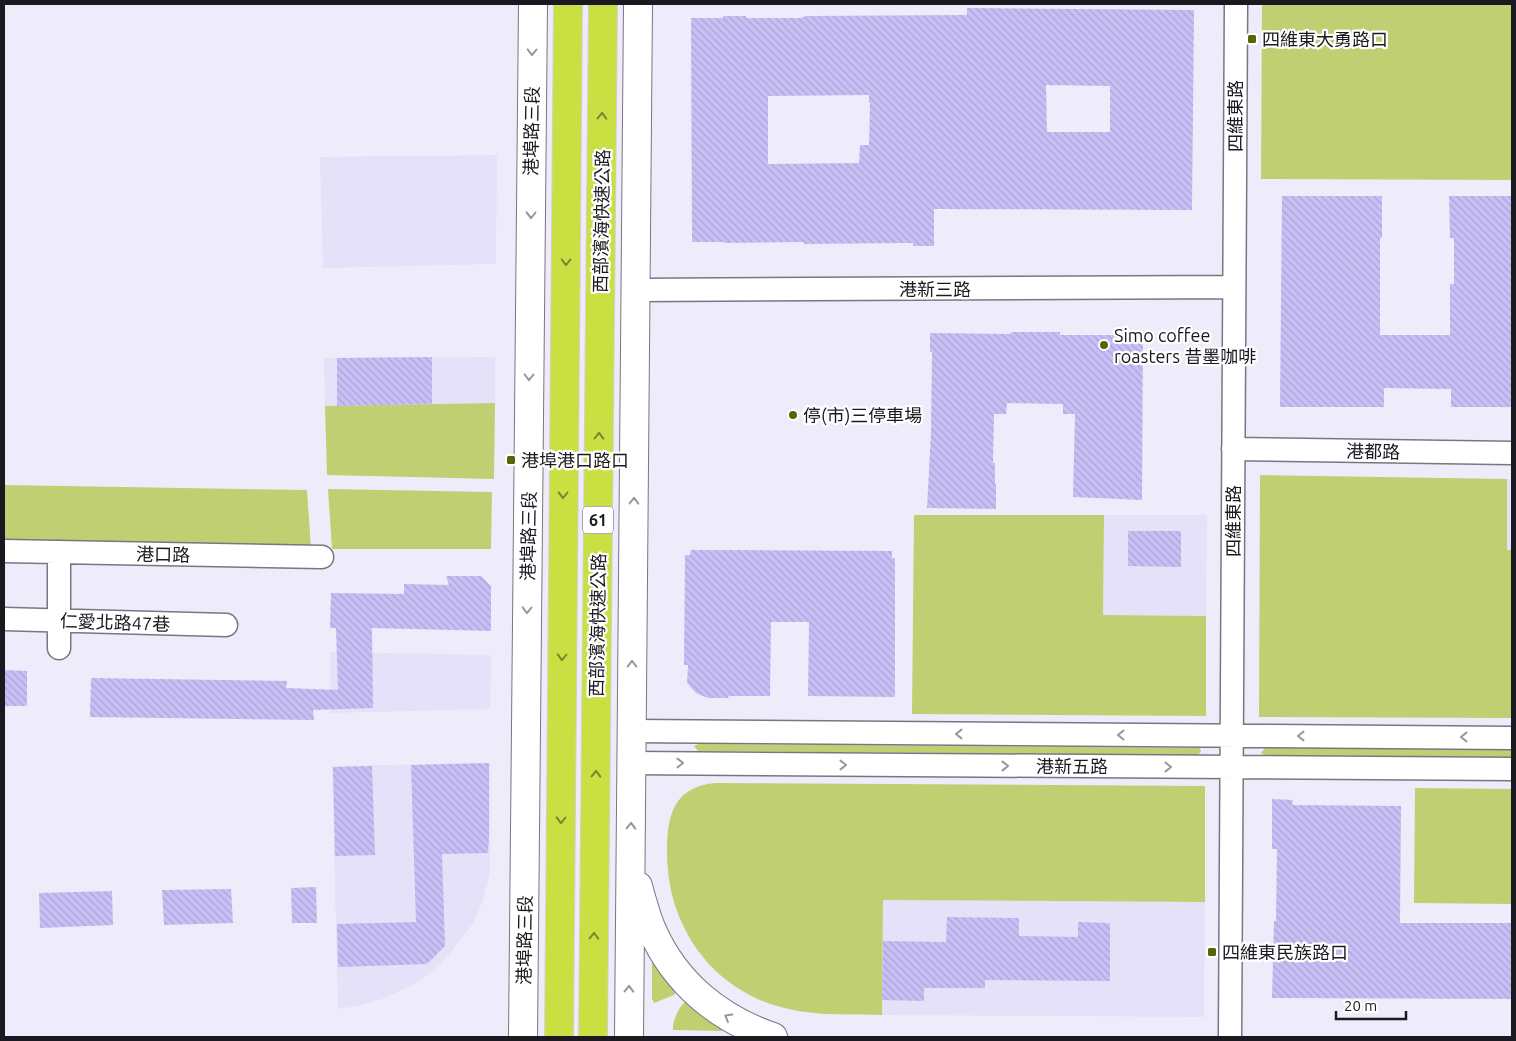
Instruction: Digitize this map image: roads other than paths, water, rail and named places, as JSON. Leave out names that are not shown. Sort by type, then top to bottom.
[{"type":"highway","name":"西部濱海快速公路","points":[[558,1037],[568,4]]},
{"type":"highway","name":"西部濱海快速公路","points":[[594,1037],[603,4]]},
{"type":"street","name":"港埠路三段","points":[[523,1037],[533,4]]},
{"type":"street","points":[[629,1037],[638,4]]},
{"type":"street","name":"四維東路","points":[[1230,1037],[1236,4]]},
{"type":"street","name":"港新三路","points":[[636,290],[1234,287]]},
{"type":"street","name":"港都路","points":[[1233,449],[1512,453]]},
{"type":"street","name":"港口路","points":[[4,550],[322,557]]},
{"type":"street","points":[[59,552],[59,648]]},
{"type":"street","name":"仁愛北路47巷","points":[[4,619],[226,625]]},
{"type":"street","name":"港新五路","points":[[632,731],[1512,738]]},
{"type":"street","name":"港新五路","points":[[631,763],[1512,769]]},
{"type":"street","points":[[630,861],[652,931],[669,961],[684,980],[702,999],[726,1016],[749,1028],[773,1037]]},
{"type":"place","name":"四維東大勇路口","points":[[1252,39]]},
{"type":"place","name":"Simo coffee roasters 昔墨咖啡","points":[[1104,345]]},
{"type":"place","name":"停(市)三停車場","points":[[793,415]]},
{"type":"place","name":"港埠港口路口","points":[[511,460]]},
{"type":"place","name":"四維東民族路口","points":[[1212,952]]}]
